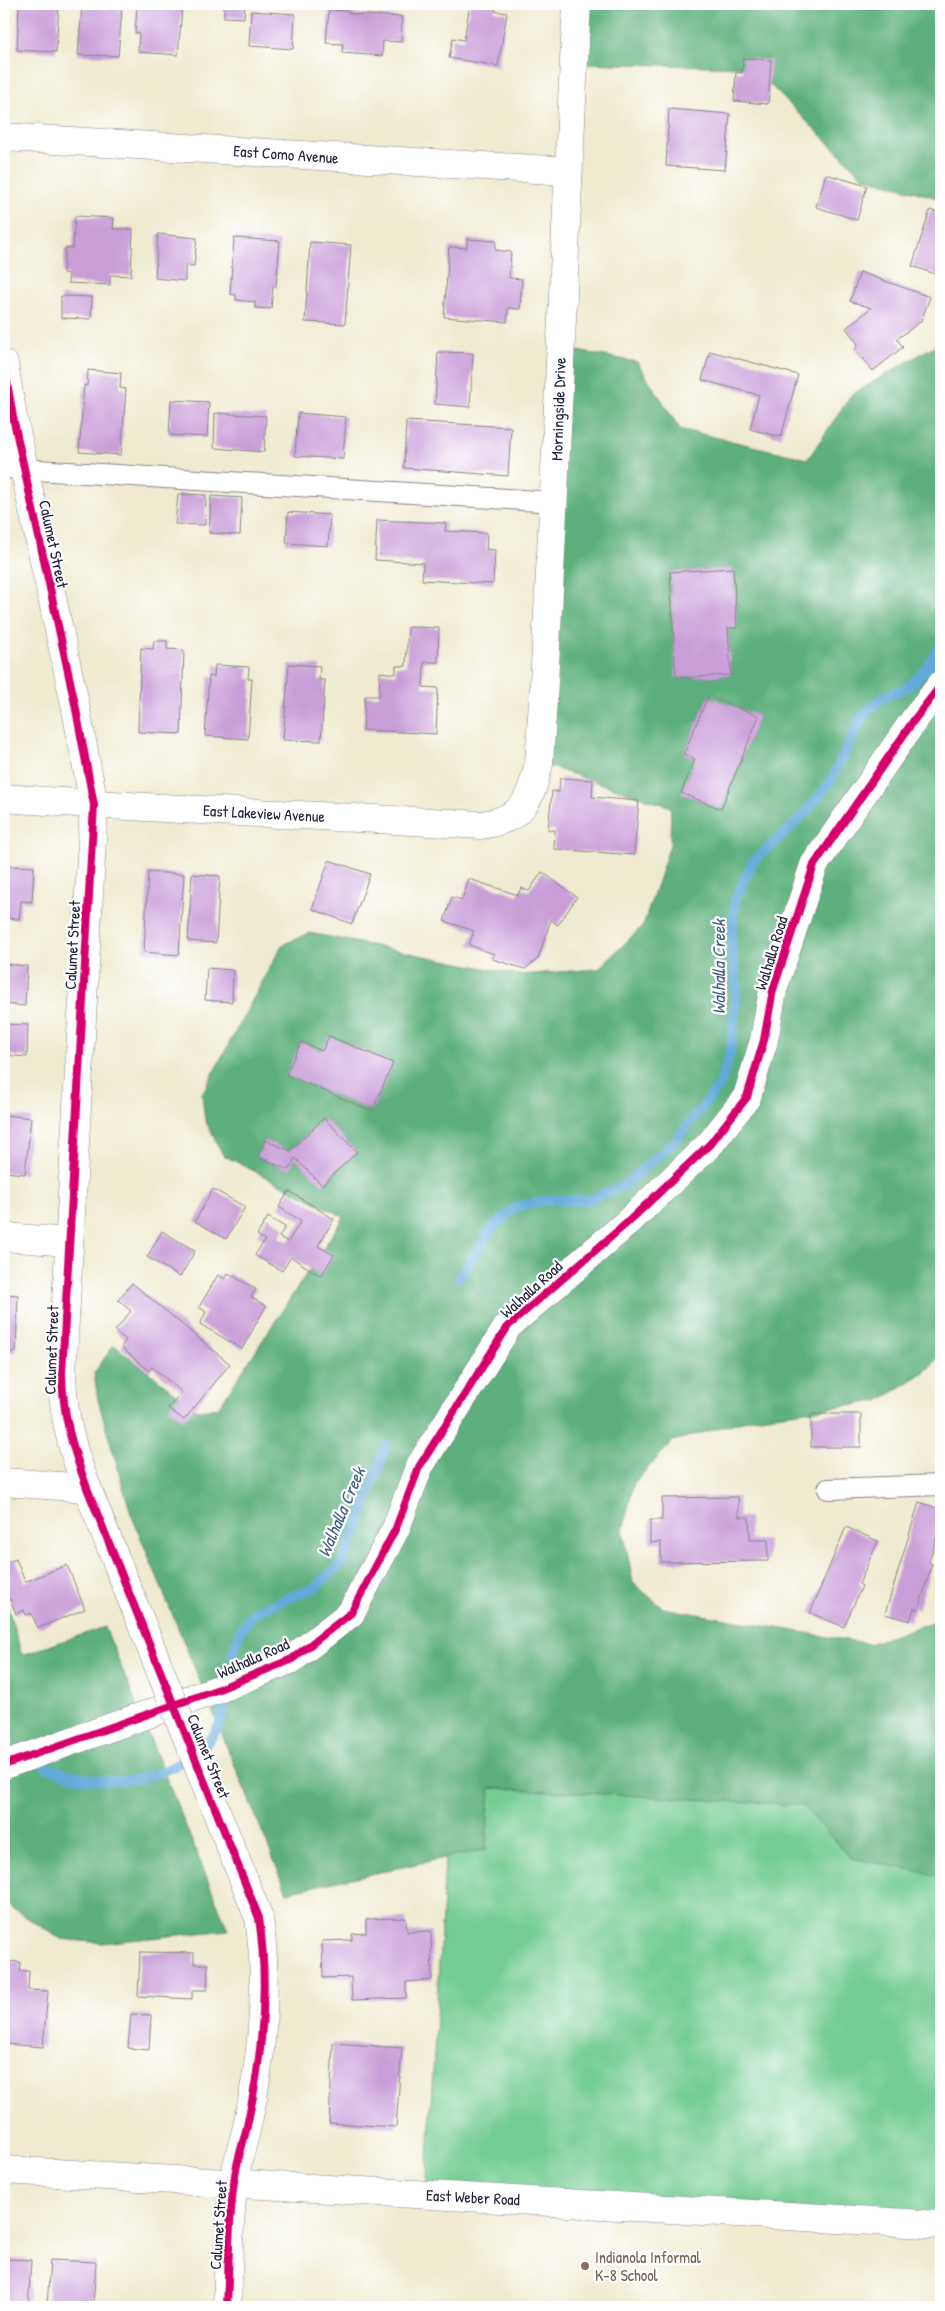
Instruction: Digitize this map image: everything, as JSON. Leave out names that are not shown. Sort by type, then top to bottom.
[{"type":"street","name":"Morningside Drive","points":[[520,810],[533,788],[539,763],[555,502],[567,171],[577,4]]},
{"type":"street","name":"East Como Avenue","points":[[4,137],[567,171]]},
{"type":"street","name":"Calumet Street","points":[[4,364],[14,468],[94,805],[62,1397],[70,1442],[259,1918],[263,1951],[263,2007],[247,2125],[233,2183],[227,2307]]},
{"type":"street","name":"Walhalla Road","points":[[4,1765],[219,1688],[292,1659],[351,1613],[396,1528],[419,1467],[508,1326],[628,1222],[697,1157],[710,1144],[747,1097],[764,1040],[773,990],[814,865],[914,720],[941,686]]},
{"type":"street","name":"East Lakeview Avenue","points":[[4,798],[94,805],[236,810],[481,825],[502,822],[520,810]]},
{"type":"street","points":[[4,1237],[69,1242]]},
{"type":"street","points":[[4,1482],[87,1488]]},
{"type":"street","name":"East Weber Road","points":[[4,2170],[941,2225]]},
{"type":"lane","points":[[14,468],[555,502]]},
{"type":"lane","points":[[828,1489],[941,1485]]},
{"type":"green space","points":[[577,4],[941,4],[941,199],[863,177],[752,67],[573,63]]},
{"type":"green space","points":[[941,342],[941,1354],[926,1371],[879,1401],[753,1418],[673,1441],[634,1483],[623,1530],[633,1583],[663,1608],[869,1644],[941,1619],[941,1876],[851,1858],[802,1805],[490,1788],[486,1849],[287,1892],[131,1514],[98,1400],[94,1373],[114,1345],[197,1410],[218,1408],[344,1217],[223,1155],[205,1120],[202,1094],[282,945],[310,933],[519,975],[598,969],[643,926],[670,845],[671,807],[539,763],[561,348],[637,362],[680,429],[808,459],[851,395]],"holes":[[[733,568],[737,627],[728,628],[731,675],[677,678],[670,572]],[[708,696],[759,716],[721,809],[681,793],[695,759],[684,754]],[[329,1036],[393,1063],[372,1111],[287,1075],[301,1042],[322,1051]],[[324,1118],[357,1152],[322,1185],[295,1158],[288,1170],[257,1157],[265,1140],[290,1151]]]},
{"type":"green space","points":[[4,1595],[22,1655],[105,1627],[228,1930],[102,1943],[61,1939],[4,1903]]},
{"type":"green space","points":[[451,1756],[941,1799],[941,2225],[426,2194]]},
{"type":"building","points":[[19,4],[59,4],[56,52],[17,50]]},
{"type":"building","points":[[224,4],[245,4],[244,18],[224,17]]},
{"type":"building","points":[[470,4],[496,4],[495,11],[507,13],[498,66],[449,58],[453,38],[464,40]]},
{"type":"building","points":[[137,6],[182,9],[178,55],[138,52],[139,33],[135,33]]},
{"type":"building","points":[[82,7],[122,10],[118,56],[78,55]]},
{"type":"building","points":[[329,10],[349,11],[349,14],[402,17],[401,42],[383,41],[382,56],[342,53],[343,44],[326,43]]},
{"type":"building","points":[[251,11],[295,14],[293,49],[249,46]]},
{"type":"building","points":[[743,58],[771,60],[768,104],[734,101],[736,72],[742,73]]},
{"type":"building","points":[[669,109],[730,114],[725,170],[666,166]]},
{"type":"building","points":[[826,174],[867,186],[857,220],[816,207]]},
{"type":"building","points":[[930,210],[941,214],[941,276],[912,266]]},
{"type":"building","points":[[75,216],[114,218],[113,229],[133,229],[131,276],[110,275],[110,285],[68,283],[69,274],[63,273],[65,248],[73,248]]},
{"type":"building","points":[[158,234],[197,238],[194,266],[185,265],[185,281],[155,278]]},
{"type":"building","points":[[234,238],[280,241],[276,287],[273,286],[271,309],[255,308],[255,302],[236,300],[236,295],[230,294]]},
{"type":"building","points":[[467,239],[496,241],[495,250],[511,252],[509,278],[522,279],[520,309],[508,308],[507,322],[444,317],[449,247],[467,248]]},
{"type":"building","points":[[310,242],[351,245],[345,324],[305,322]]},
{"type":"building","points":[[860,272],[930,297],[921,321],[897,339],[903,347],[873,371],[855,350],[858,344],[846,328],[871,308],[850,301]]},
{"type":"building","points":[[61,296],[92,297],[91,319],[61,318]]},
{"type":"building","points":[[710,351],[798,375],[781,437],[750,429],[759,395],[702,380]]},
{"type":"building","points":[[438,352],[473,353],[470,407],[435,404]]},
{"type":"building","points":[[88,370],[121,373],[120,388],[126,389],[121,455],[79,452],[84,385],[87,386]]},
{"type":"building","points":[[171,400],[209,402],[207,437],[169,435]]},
{"type":"building","points":[[215,413],[266,416],[264,452],[214,448]]},
{"type":"building","points":[[298,413],[346,417],[343,459],[295,456]]},
{"type":"building","points":[[406,421],[511,427],[508,476],[404,468]]},
{"type":"building","points":[[178,494],[206,495],[205,525],[175,524]]},
{"type":"building","points":[[211,496],[242,498],[240,535],[209,533]]},
{"type":"building","points":[[288,512],[330,515],[328,546],[286,543]]},
{"type":"building","points":[[377,520],[446,523],[445,531],[487,533],[486,549],[495,550],[493,584],[422,580],[423,563],[375,560]]},
{"type":"building","points":[[733,568],[737,628],[728,628],[731,675],[676,678],[670,572]]},
{"type":"building","points":[[408,627],[439,628],[438,662],[424,662],[423,687],[438,688],[436,734],[363,730],[365,696],[379,696],[380,672],[396,674],[396,666],[406,666]]},
{"type":"building","points":[[154,641],[167,641],[167,649],[184,650],[181,734],[138,732],[141,648],[153,649]]},
{"type":"building","points":[[289,664],[320,666],[319,680],[325,680],[321,741],[283,740]]},
{"type":"building","points":[[215,665],[249,667],[248,679],[252,679],[248,739],[205,736],[209,676],[214,677]]},
{"type":"building","points":[[708,696],[759,716],[721,809],[681,793],[695,759],[684,754]]},
{"type":"building","points":[[560,778],[593,780],[592,797],[639,801],[634,855],[554,849],[555,830],[548,830],[552,791],[559,792]]},
{"type":"building","points":[[329,860],[370,874],[352,924],[312,909]]},
{"type":"building","points":[[4,866],[34,867],[32,902],[21,901],[19,919],[4,918]]},
{"type":"building","points":[[148,872],[184,874],[179,955],[144,952]]},
{"type":"building","points":[[542,872],[577,897],[558,925],[551,920],[538,959],[525,969],[492,959],[494,954],[469,945],[474,931],[444,921],[452,897],[462,900],[469,879],[518,895],[521,888],[529,891]]},
{"type":"building","points":[[192,874],[220,876],[216,943],[188,941]]},
{"type":"building","points":[[4,964],[27,966],[25,1006],[4,1004]]},
{"type":"building","points":[[207,968],[233,970],[232,1002],[205,1000]]},
{"type":"building","points":[[4,1024],[28,1025],[27,1057],[4,1055]]},
{"type":"building","points":[[329,1036],[393,1063],[372,1111],[286,1075],[301,1042],[322,1051]]},
{"type":"building","points":[[6,1115],[31,1118],[25,1174],[4,1172],[4,1126]]},
{"type":"building","points":[[324,1118],[357,1152],[322,1185],[295,1158],[289,1170],[257,1157],[265,1140],[290,1151]]},
{"type":"building","points":[[213,1189],[245,1207],[226,1239],[195,1221]]},
{"type":"building","points":[[289,1191],[334,1219],[318,1246],[334,1255],[321,1276],[291,1257],[282,1271],[255,1255],[265,1240],[257,1235],[268,1217],[285,1227],[279,1237],[288,1242],[301,1221],[279,1207]]},
{"type":"building","points":[[162,1231],[195,1251],[180,1277],[147,1257]]},
{"type":"building","points":[[228,1273],[256,1289],[251,1297],[266,1306],[242,1349],[200,1324],[206,1312],[199,1307],[218,1275],[225,1279]]},
{"type":"building","points":[[132,1283],[230,1364],[184,1420],[168,1408],[182,1392],[152,1367],[149,1371],[121,1347],[126,1340],[115,1331],[131,1311],[118,1300]]},
{"type":"building","points":[[4,1294],[18,1295],[16,1352],[4,1352]]},
{"type":"building","points":[[811,1414],[861,1414],[861,1447],[811,1447]]},
{"type":"building","points":[[738,1497],[739,1517],[749,1517],[750,1540],[768,1540],[768,1561],[661,1562],[661,1542],[650,1543],[650,1520],[662,1520],[662,1498]]},
{"type":"building","points":[[919,1502],[941,1509],[941,1522],[929,1562],[932,1564],[918,1610],[914,1608],[910,1621],[885,1614]]},
{"type":"building","points":[[846,1527],[878,1541],[859,1584],[862,1586],[844,1627],[810,1613]]},
{"type":"building","points":[[16,1559],[25,1582],[67,1565],[85,1609],[38,1628],[31,1613],[26,1615],[24,1610],[16,1614],[10,1599],[4,1601],[4,1564]]},
{"type":"building","points":[[406,1918],[407,1932],[431,1931],[432,1980],[406,1982],[406,1998],[352,2000],[351,1977],[323,1978],[322,1941],[352,1940],[352,1934],[366,1933],[366,1919]]},
{"type":"building","points":[[140,1952],[194,1953],[194,1964],[208,1964],[207,1990],[192,1990],[192,1999],[138,1996]]},
{"type":"building","points":[[4,1961],[21,1962],[20,1971],[29,1971],[28,1990],[48,1991],[43,2047],[4,2044]]},
{"type":"building","points":[[131,2014],[151,2015],[149,2050],[128,2048]]},
{"type":"building","points":[[333,2043],[402,2048],[396,2127],[329,2123]]},
{"type":"building","points":[[4,2259],[31,2260],[28,2307],[4,2307]]},
{"type":"building","points":[[50,2260],[96,2262],[93,2307],[47,2307]]},
{"type":"waterway","name":"Walhalla Creek","points":[[459,1278],[492,1228],[516,1207],[546,1200],[589,1200],[623,1186],[674,1142],[720,1085],[731,1049],[737,987],[731,944],[735,900],[753,861],[795,824],[830,783],[863,715],[883,697],[908,687],[927,668],[941,646]]},
{"type":"waterway","name":"Walhalla Creek","points":[[232,1656],[241,1629],[256,1611],[316,1587],[342,1563],[358,1527],[386,1445]]},
{"type":"waterway","name":"Walhalla Creek","points":[[46,1767],[65,1774],[102,1781],[139,1779],[157,1774],[175,1766],[192,1755],[210,1739],[216,1732],[219,1724],[225,1698]]},
{"type":"cycle path","points":[[4,364],[13,417],[75,704],[94,805],[62,1373],[66,1418],[87,1488],[259,1918],[262,1944],[264,1996],[260,2049],[257,2075],[236,2168],[232,2197],[227,2307]]},
{"type":"cycle path","points":[[4,1765],[219,1689],[292,1659],[351,1613],[396,1528],[419,1467],[508,1326],[628,1222],[710,1144],[747,1097],[764,1040],[773,990],[814,865],[914,720],[941,685]]},
{"type":"place","name":"Indianola Informal K-8 School","points":[[585,2266]]}]
